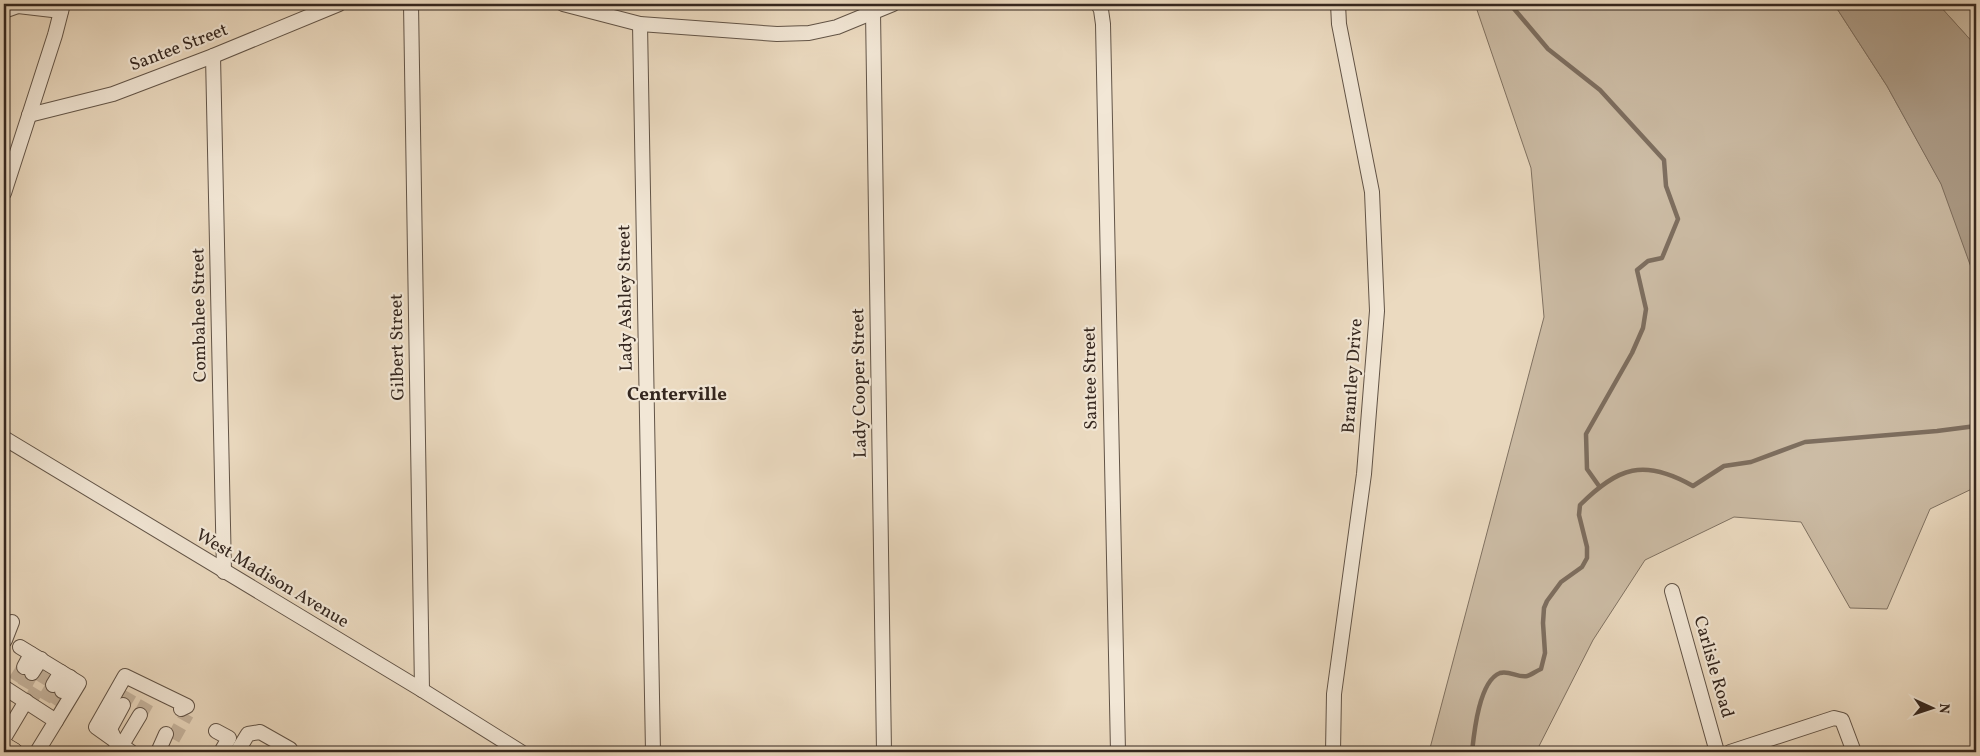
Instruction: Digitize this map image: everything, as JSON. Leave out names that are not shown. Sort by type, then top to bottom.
[{"type":"main road","points":[[4,746],[14,752]]},
{"type":"street","name":"Santee Street","points":[[29,114],[113,94],[213,56],[339,4]]},
{"type":"street","name":"Gilbert Street","points":[[411,4],[422,690]]},
{"type":"street","points":[[563,4],[640,24],[756,33],[809,33],[837,27],[893,4]]},
{"type":"street","name":"Santee Street","points":[[1098,4],[1103,24],[1118,752]]},
{"type":"street","name":"Brantley Drive","points":[[1333,752],[1334,694],[1364,474],[1377,311],[1372,192],[1339,24],[1338,4]]},
{"type":"street","points":[[4,11],[17,5],[62,7],[29,114],[8,171],[4,193]]},
{"type":"street","name":"Lady Cooper Street","points":[[873,12],[884,752]]},
{"type":"street","name":"Lady Ashley Street","points":[[640,24],[653,752]]},
{"type":"street","name":"Combahee Street","points":[[213,56],[224,572]]},
{"type":"street","name":"West Madison Avenue","points":[[4,438],[422,690],[518,752]]},
{"type":"street","name":"Carlisle Road","points":[[1672,591],[1717,752]]},
{"type":"street","points":[[4,640],[12,622]]},
{"type":"street","points":[[4,738],[30,700],[79,683],[48,669],[28,670]]},
{"type":"street","points":[[132,709],[124,750],[96,727],[125,676],[143,693],[185,710]]},
{"type":"street","points":[[30,700],[37,752]]},
{"type":"street","points":[[1730,752],[1834,718],[1842,720],[1854,752]]},
{"type":"street","points":[[216,732],[229,738],[221,752]]},
{"type":"street","points":[[237,752],[248,734],[260,732],[290,749],[290,752]]},
{"type":"street","points":[[158,752],[169,737],[162,752]]},
{"type":"shaded area","points":[[1475,4],[1834,4],[1887,86],[1943,187],[1976,280],[1976,487],[1930,509],[1887,609],[1850,608],[1801,522],[1734,517],[1645,560],[1593,640],[1536,752],[1429,752],[1544,317],[1531,168]]},
{"type":"shaded area","points":[[1834,4],[1938,4],[1976,46],[1976,281],[1941,184],[1887,86]]},
{"type":"shaded area","points":[[1938,4],[1976,4],[1976,46]]},
{"type":"waterway","points":[[1510,4],[1548,49],[1600,90],[1664,160],[1666,186],[1678,219],[1662,258],[1648,261],[1637,270],[1646,309],[1643,328],[1632,353],[1586,434],[1587,469],[1599,486]]},
{"type":"waterway","points":[[1472,752],[1482,697],[1493,678],[1503,672],[1527,676],[1541,669],[1545,653],[1544,608],[1561,582],[1582,567],[1587,558],[1587,547],[1579,515],[1580,505],[1607,482],[1632,471],[1646,470],[1676,477],[1693,486],[1724,466],[1751,462],[1805,442],[1976,426]]},
{"type":"tunnel","points":[[15,681],[24,667]]},
{"type":"tunnel","points":[[24,687],[32,673]]},
{"type":"tunnel","points":[[30,701],[47,673]]},
{"type":"tunnel","points":[[44,700],[53,685]]},
{"type":"tunnel","points":[[123,705],[133,688]]},
{"type":"tunnel","points":[[53,704],[62,691]]},
{"type":"tunnel","points":[[140,715],[149,699]]},
{"type":"tunnel","points":[[173,739],[187,714]]},
{"type":"district","name":"Centerville","points":[[677,395]]}]
